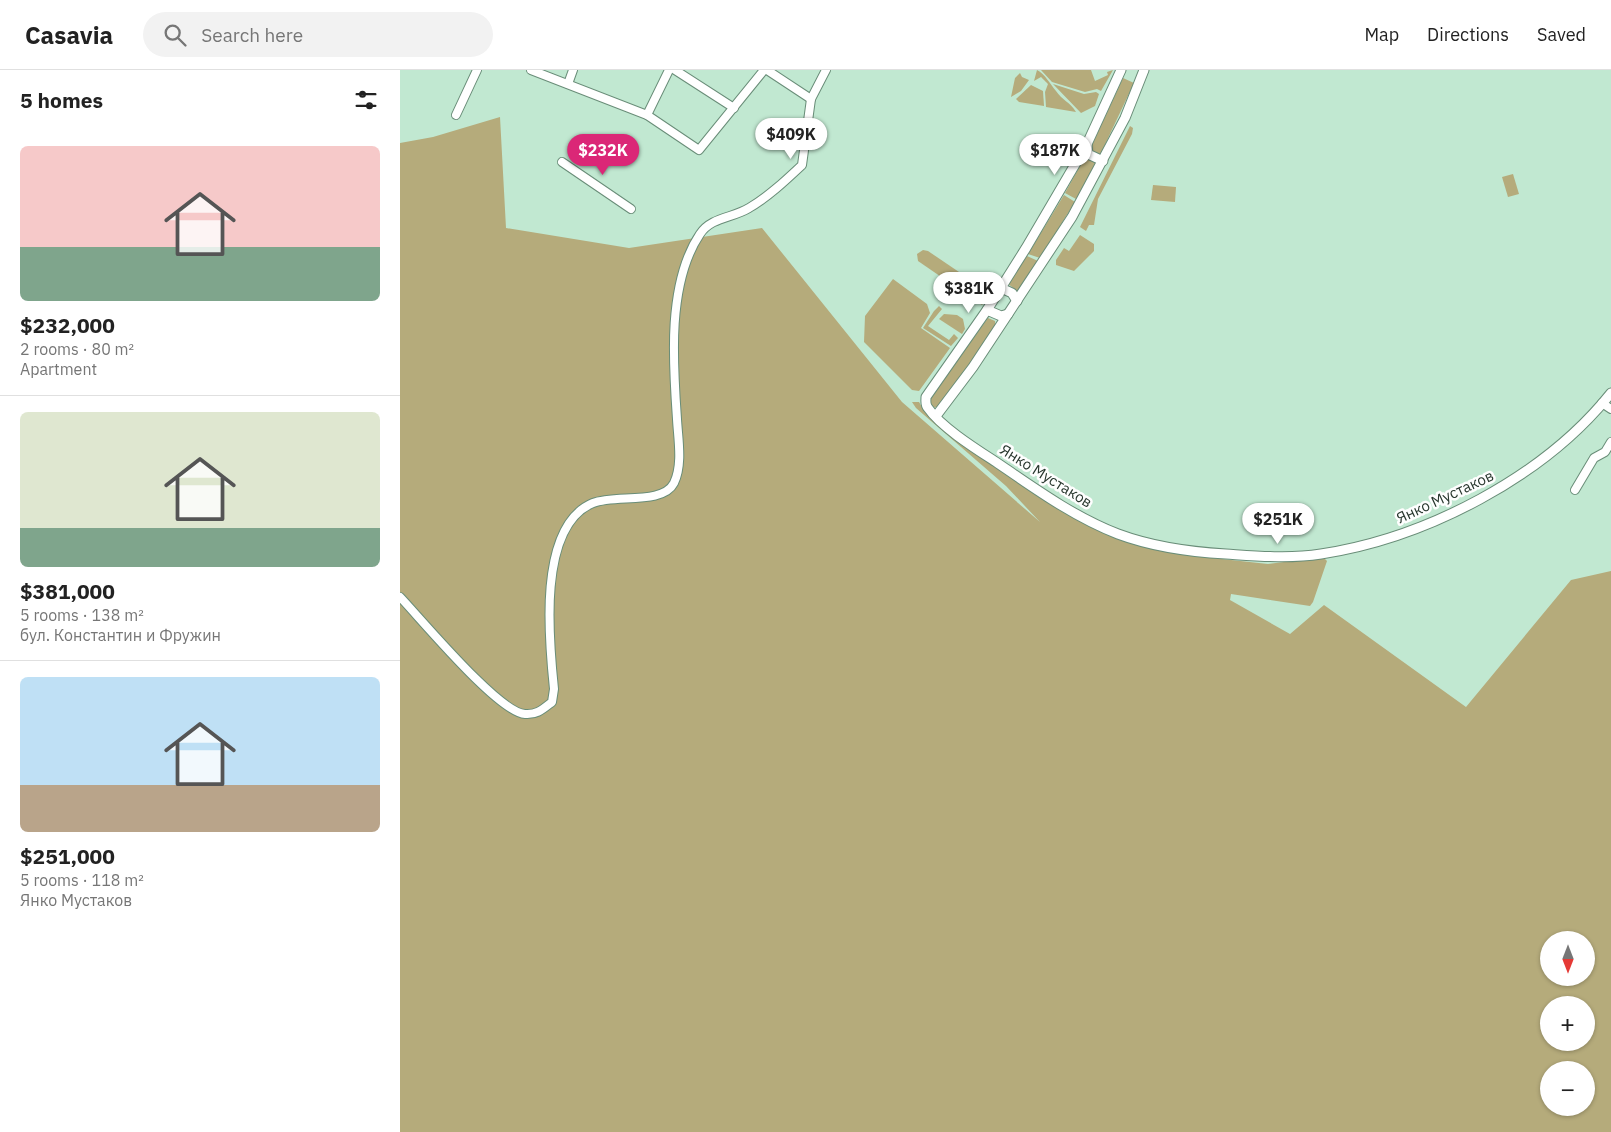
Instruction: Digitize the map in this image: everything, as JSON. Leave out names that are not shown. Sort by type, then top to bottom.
[{"type":"street","points":[[456,114],[477,70]]},
{"type":"street","points":[[531,70],[647,115],[699,150],[766,70],[810,99]]},
{"type":"street","points":[[568,84],[573,70]]},
{"type":"street","points":[[647,115],[669,70]]},
{"type":"street","points":[[675,70],[734,108]]},
{"type":"street","points":[[400,597],[476,679],[508,706],[527,714],[539,713],[552,702],[554,689],[550,592],[563,531],[577,514],[592,503],[614,498],[662,495],[673,486],[678,474],[679,457],[674,360],[676,319],[682,281],[690,255],[700,234],[711,223],[749,209],[802,165],[810,99],[826,70]]},
{"type":"street","points":[[1121,70],[1087,144],[1001,288],[928,392],[926,403],[936,416],[1017,301],[1072,217],[1125,118],[1144,70]]},
{"type":"street","points":[[1087,144],[1088,154],[1103,160]]},
{"type":"street","points":[[562,162],[631,209]]},
{"type":"street","points":[[1001,288],[1012,293],[1017,301]]},
{"type":"street","points":[[992,301],[997,315]]},
{"type":"street","points":[[987,310],[997,315],[1008,314]]},
{"type":"street","name":"Янко Мустаков","points":[[936,416],[971,445],[1057,503],[1118,533],[1159,546],[1192,552],[1270,557],[1320,554],[1363,544],[1429,522],[1471,503],[1515,478],[1562,442],[1602,404],[1611,392]]},
{"type":"street","points":[[1602,404],[1611,409]]},
{"type":"street","points":[[1575,490],[1594,458],[1605,452],[1611,442]]},
{"type":"shaded area","points":[[1037,70],[1076,112],[1046,107],[1045,92],[1048,84],[1041,77],[1034,81]]},
{"type":"shaded area","points":[[1041,70],[1091,70],[1095,81],[1108,75],[1107,72],[1113,70],[1101,91],[1097,89],[1085,92],[1052,82]]},
{"type":"shaded area","points":[[1020,73],[1022,77],[1029,80],[1021,91],[1011,97],[1015,78]]},
{"type":"shaded area","points":[[1123,78],[1134,83],[1101,153],[1099,155],[1092,154],[1091,147]]},
{"type":"shaded area","points":[[1053,84],[1084,94],[1096,92],[1099,94],[1095,106],[1081,113]]},
{"type":"shaded area","points":[[1031,85],[1043,91],[1044,106],[1019,102],[1016,99]]},
{"type":"shaded area","points":[[500,117],[506,228],[629,248],[762,228],[902,402],[1040,522],[1006,486],[916,408],[912,402],[919,402],[923,409],[1015,478],[1118,535],[1194,556],[1268,564],[1323,557],[1327,561],[1310,606],[1231,594],[1230,600],[1290,634],[1324,605],[1466,707],[1571,580],[1611,571],[1611,1132],[400,1132],[400,143],[433,137]]},
{"type":"shaded area","points":[[1130,126],[1133,128],[1132,134],[1098,199],[1094,225],[1089,225],[1086,231],[1080,227]]},
{"type":"shaded area","points":[[1086,155],[1098,161],[1076,199],[1065,193]]},
{"type":"shaded area","points":[[1513,174],[1519,194],[1508,197],[1502,177]]},
{"type":"shaded area","points":[[1153,185],[1176,187],[1175,202],[1151,200]]},
{"type":"shaded area","points":[[1064,195],[1075,202],[1040,258],[1028,254]]},
{"type":"shaded area","points":[[1080,235],[1094,244],[1094,251],[1074,271],[1056,265],[1056,260],[1064,248],[1069,251]]},
{"type":"shaded area","points":[[923,250],[928,251],[990,293],[982,305],[918,261],[917,254]]},
{"type":"shaded area","points":[[1027,256],[1038,261],[1019,292],[1008,284]]},
{"type":"shaded area","points":[[893,279],[927,304],[930,313],[921,328],[950,348],[919,391],[912,390],[864,342],[865,316]]},
{"type":"shaded area","points":[[939,306],[942,309],[928,326],[949,340],[954,334],[958,338],[951,346],[923,328]]},
{"type":"shaded area","points":[[944,314],[957,315],[963,319],[965,329],[962,334],[939,319]]},
{"type":"shaded area","points":[[988,318],[995,321],[995,328],[942,406],[932,408],[929,406],[929,400]]}]
